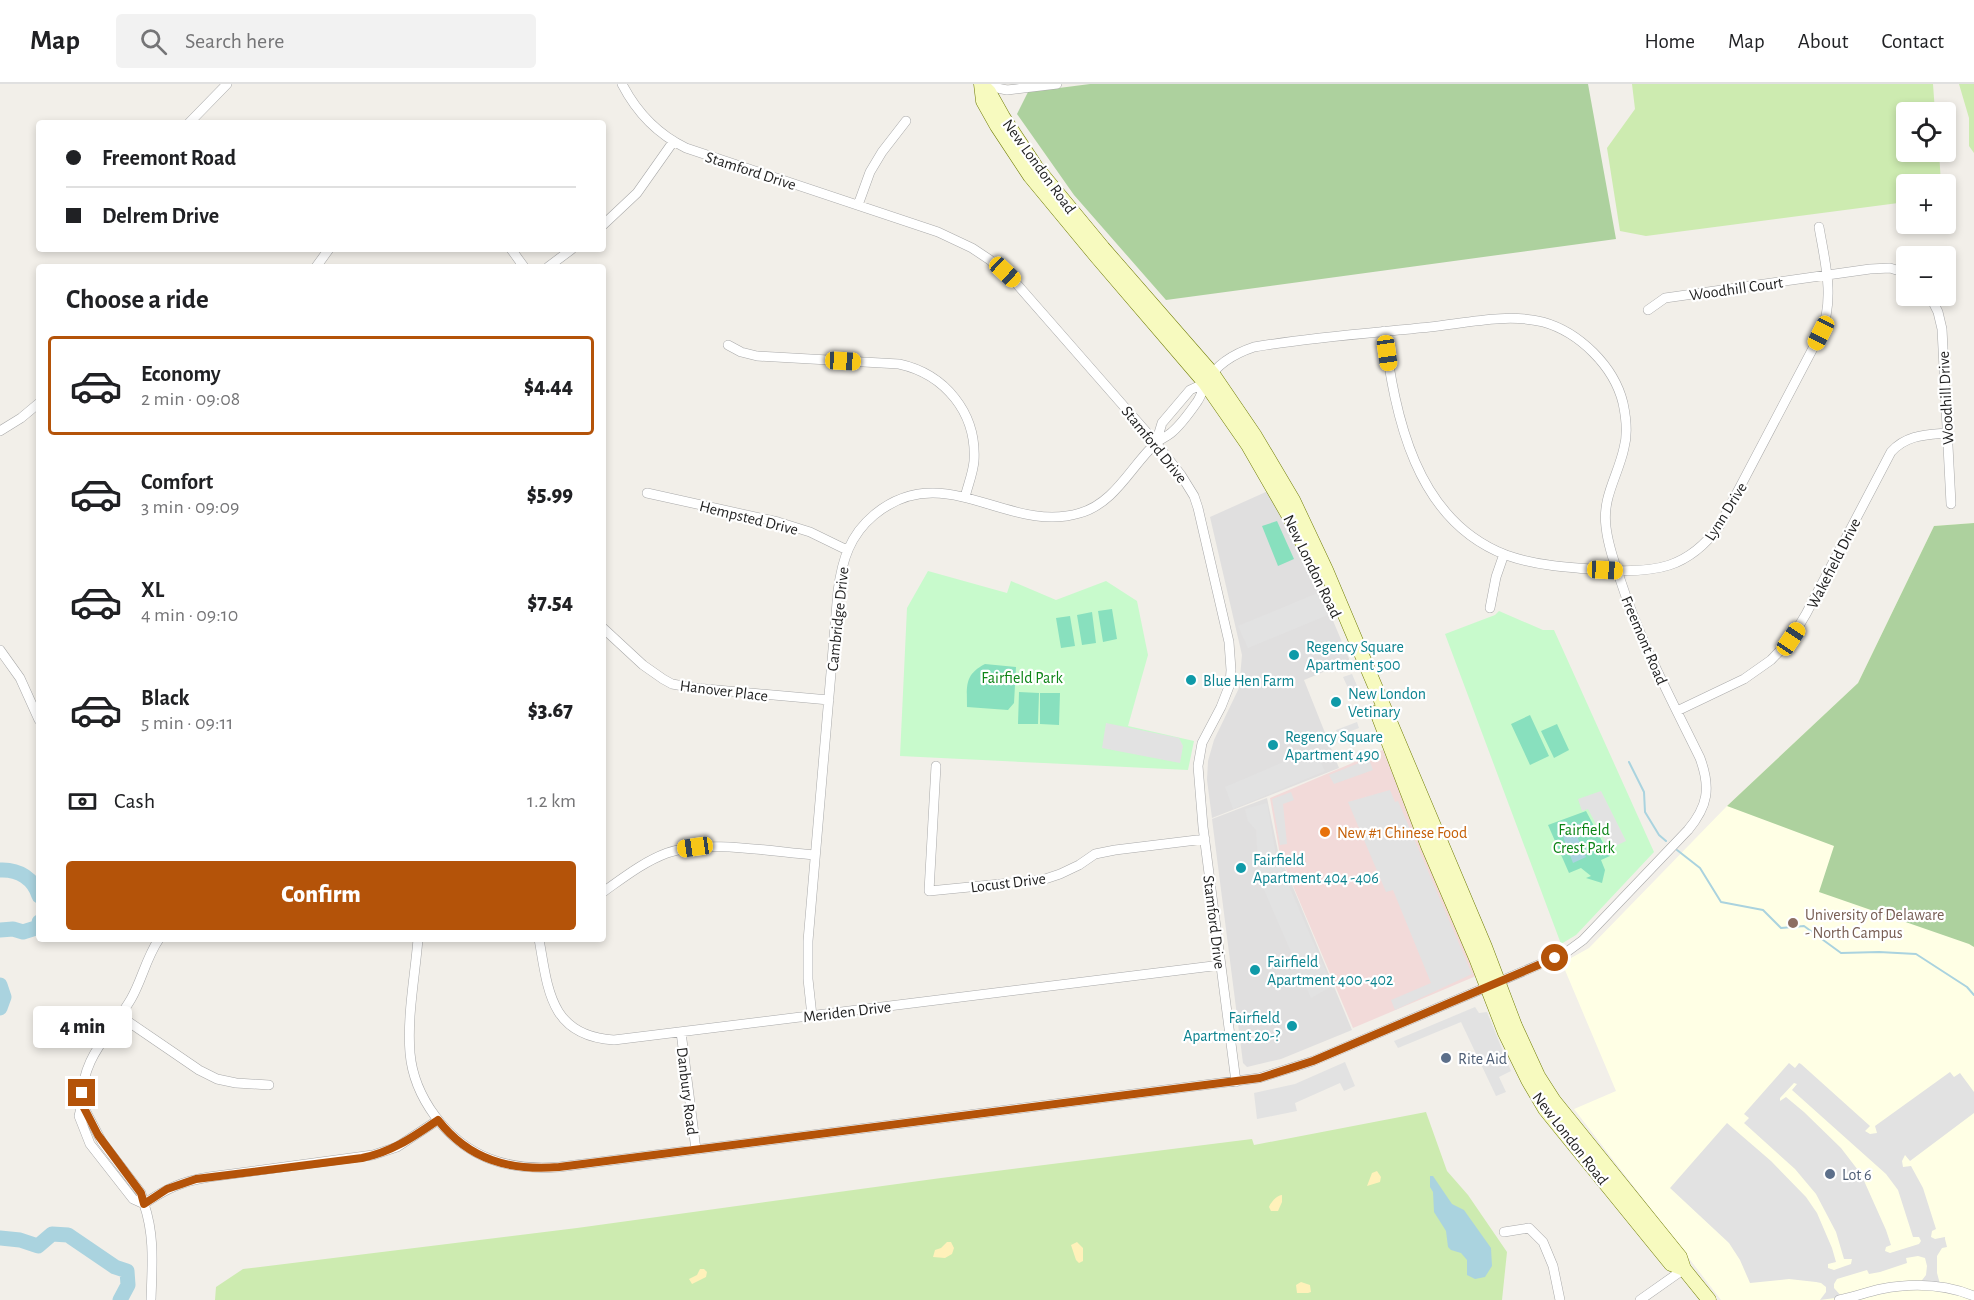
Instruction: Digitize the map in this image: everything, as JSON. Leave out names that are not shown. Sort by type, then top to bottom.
[{"type":"main road","name":"New London Road","points":[[981,84],[983,101],[1030,176],[1097,257],[1209,378],[1290,518],[1321,580],[1359,666],[1416,816],[1493,984],[1506,1033],[1528,1080],[1545,1108],[1671,1264],[1684,1269],[1709,1300]]},
{"type":"street","points":[[192,120],[227,84]]},
{"type":"street","name":"Stamford Drive","points":[[622,84],[640,112],[661,134],[673,142],[730,164],[954,239],[972,248],[1005,272],[1027,293],[1156,443],[1194,496],[1230,642],[1232,670],[1230,684],[1202,743],[1197,766],[1236,1082]]},
{"type":"street","points":[[981,84],[1007,90],[1057,84]]},
{"type":"street","points":[[858,205],[870,172],[906,121]]},
{"type":"street","points":[[606,222],[637,194],[673,142]]},
{"type":"street","name":"Lynn Drive","points":[[1384,331],[1393,394],[1402,429],[1428,487],[1443,509],[1460,526],[1481,542],[1504,554],[1544,564],[1617,570],[1658,569],[1682,561],[1703,546],[1720,525],[1821,333],[1829,305],[1820,227]]},
{"type":"street","points":[[552,264],[568,252]]},
{"type":"street","points":[[1827,275],[1882,268],[1896,270]]},
{"type":"street","name":"Woodhill Court","points":[[1648,310],[1665,298],[1827,275]]},
{"type":"street","name":"Woodhill Drive","points":[[1935,306],[1942,329],[1951,504]]},
{"type":"street","name":"Freemont Road","points":[[418,942],[410,1052],[418,1089],[438,1120],[455,1140],[471,1151],[492,1160],[518,1167],[559,1167],[1236,1082],[1268,1076],[1297,1067],[1564,954],[1578,945],[1698,818],[1706,799],[1706,780],[1700,758],[1644,642],[1608,540],[1605,514],[1608,491],[1625,447],[1622,400],[1612,378],[1584,343],[1564,330],[1532,320],[1504,319],[1254,347],[1236,355],[1209,378]]},
{"type":"street","points":[[728,345],[741,352],[757,356],[899,364],[931,375],[956,398],[970,428],[974,461],[965,497]]},
{"type":"street","name":"Cambridge Drive","points":[[1156,443],[1162,423],[1190,390],[1209,378]]},
{"type":"street","name":"Cambridge Drive","points":[[812,1016],[807,957],[838,591],[847,550],[869,520],[889,505],[900,499],[925,493],[936,492],[965,497],[1039,517],[1061,517],[1082,513],[1109,496],[1156,443],[1172,432],[1199,399],[1209,378]]},
{"type":"street","points":[[0,431],[36,406]]},
{"type":"street","name":"Wakefield Drive","points":[[1677,711],[1744,679],[1782,650],[1806,614],[1891,452],[1910,438],[1947,433]]},
{"type":"street","name":"Hempsted Drive","points":[[647,493],[778,522],[810,532],[847,550]]},
{"type":"street","points":[[1490,608],[1496,577],[1504,554]]},
{"type":"street","name":"Hanover Place","points":[[606,631],[643,665],[672,684],[829,700]]},
{"type":"street","points":[[0,650],[20,678],[36,713]]},
{"type":"street","name":"Locust Drive","points":[[936,766],[929,891],[1042,880],[1079,865],[1095,854],[1205,839]]},
{"type":"street","points":[[606,890],[653,859],[681,849],[710,847],[815,855]]},
{"type":"street","points":[[151,1300],[152,1239],[144,1204],[133,1199],[90,1144],[79,1116],[82,1104],[82,1084],[90,1060],[131,999],[157,942]]},
{"type":"street","name":"Meriden Drive","points":[[540,942],[550,997],[558,1012],[573,1028],[592,1037],[614,1040],[1221,965]]},
{"type":"street","points":[[120,1016],[199,1070],[217,1079],[269,1085]]},
{"type":"street","name":"Danbury Road","points":[[681,1032],[696,1150]]},
{"type":"street","points":[[144,1204],[167,1189],[196,1179],[362,1158],[385,1152],[408,1141],[438,1120]]},
{"type":"street","points":[[1504,1232],[1529,1228],[1543,1242],[1553,1266],[1560,1300]]},
{"type":"street","points":[[1640,1300],[1684,1269]]},
{"type":"street","points":[[1839,1300],[1879,1289],[1906,1286],[1940,1286],[1974,1296]]},
{"type":"shaded area","points":[[1268,491],[1296,537],[1350,661],[1304,680],[1339,768],[1212,818],[1207,780],[1208,761],[1214,740],[1239,688],[1242,655],[1210,517]]},
{"type":"shaded area","name":"University of Delaware - North Campus","points":[[1974,523],[1974,1300],[1721,1300],[1574,1109],[1616,1091],[1562,963],[1589,948],[1727,806],[1858,683],[1934,526]]},
{"type":"shaded area","points":[[1320,592],[1330,614],[1248,648],[1238,626]]},
{"type":"shaded area","points":[[1352,674],[1361,695],[1353,699],[1343,677]]},
{"type":"shaded area","points":[[1357,722],[1359,728],[1338,736],[1336,730]]},
{"type":"shaded area","points":[[1106,723],[1179,738],[1183,746],[1180,763],[1102,748]]},
{"type":"shaded area","points":[[1314,749],[1325,771],[1233,809],[1225,787]]},
{"type":"shaded area","points":[[1383,750],[1476,976],[1353,1028],[1280,855],[1270,798]]},
{"type":"shaded area","points":[[1369,759],[1373,770],[1334,784],[1329,775]]},
{"type":"shaded area","points":[[1390,790],[1395,802],[1398,801],[1472,974],[1395,1010],[1391,1000],[1431,983],[1393,890],[1386,892],[1348,802]]},
{"type":"shaded area","points":[[1601,791],[1626,841],[1609,849],[1588,809],[1582,811],[1578,799]]},
{"type":"shaded area","points":[[1291,792],[1294,800],[1283,804],[1287,844],[1280,845],[1272,799]]},
{"type":"shaded area","points":[[1267,798],[1278,851],[1352,1030],[1281,1059],[1247,1067],[1243,1063],[1212,819]]},
{"type":"shaded area","points":[[1267,803],[1276,856],[1332,986],[1311,998],[1259,878],[1256,830],[1248,821],[1245,809]]},
{"type":"shaded area","points":[[1475,1007],[1479,1013],[1487,1012],[1511,1071],[1499,1077],[1506,1092],[1496,1096],[1461,1022],[1398,1048],[1394,1041]]},
{"type":"shaded area","points":[[1345,1062],[1355,1086],[1344,1091],[1340,1083],[1295,1103],[1297,1111],[1257,1119],[1254,1093],[1295,1084]]},
{"type":"shaded area","points":[[1789,1063],[1795,1068],[1799,1063],[1870,1126],[1865,1131],[1870,1134],[1877,1133],[1875,1126],[1950,1072],[1954,1077],[1960,1073],[1974,1092],[1974,1113],[1910,1161],[1905,1155],[1902,1161],[1903,1167],[1911,1166],[1923,1188],[1936,1229],[1932,1231],[1931,1237],[1935,1239],[1945,1237],[1947,1247],[1942,1248],[1937,1256],[1937,1273],[1940,1284],[1919,1284],[1926,1275],[1927,1266],[1925,1258],[1918,1256],[1906,1258],[1907,1263],[1880,1272],[1869,1274],[1867,1270],[1837,1279],[1834,1288],[1842,1297],[1820,1300],[1826,1292],[1826,1287],[1816,1282],[1789,1279],[1750,1283],[1740,1260],[1729,1243],[1670,1188],[1727,1123],[1771,1161],[1806,1197],[1817,1213],[1832,1248],[1836,1262],[1828,1264],[1828,1268],[1834,1270],[1851,1264],[1852,1259],[1844,1259],[1836,1232],[1816,1194],[1795,1169],[1744,1123],[1749,1118],[1744,1114]],"holes":[[[1794,1083],[1797,1084],[1792,1090],[1886,1174],[1898,1190],[1913,1237],[1919,1237],[1921,1241],[1919,1244],[1890,1253],[1885,1251],[1886,1247],[1891,1245],[1861,1174],[1841,1148],[1804,1112],[1786,1097],[1780,1101],[1780,1098]]]},
{"type":"green space","points":[[1090,84],[1588,84],[1616,239],[1166,300],[1074,195],[1017,114],[1028,92]]},
{"type":"green space","points":[[1632,84],[1933,84],[1934,102],[1896,102],[1896,162],[1940,162],[1940,174],[1896,174],[1896,203],[1646,236],[1620,231],[1607,148],[1635,109]]},
{"type":"green space","points":[[1959,84],[1974,84],[1974,153],[1969,146],[1969,118]]},
{"type":"green space","points":[[1277,521],[1294,559],[1278,566],[1262,526]]},
{"type":"green space","points":[[1974,523],[1974,947],[1819,892],[1834,846],[1727,806],[1858,683],[1934,526]]},
{"type":"green space","name":"Fairfield Park","points":[[928,571],[1007,593],[1011,581],[1056,600],[1106,581],[1137,601],[1148,655],[1128,726],[1194,741],[1188,770],[900,756],[907,608]]},
{"type":"green space","points":[[1112,609],[1117,639],[1103,642],[1098,611]]},
{"type":"green space","name":"Fairfield Crest Park","points":[[1499,611],[1543,630],[1554,630],[1654,852],[1576,935],[1561,944],[1445,634],[1495,615]]},
{"type":"green space","points":[[1092,612],[1096,643],[1082,645],[1077,615]]},
{"type":"green space","points":[[1070,616],[1075,646],[1061,648],[1056,618]]},
{"type":"green space","points":[[985,664],[1016,667],[1014,703],[1008,710],[967,707],[967,687],[970,677],[973,672]]},
{"type":"green space","points":[[1019,692],[1039,693],[1038,724],[1018,724]]},
{"type":"green space","points":[[1040,693],[1060,693],[1059,725],[1040,724]]},
{"type":"green space","points":[[1530,715],[1549,756],[1530,765],[1511,724]]},
{"type":"green space","points":[[1557,724],[1569,750],[1554,758],[1541,731]]},
{"type":"green space","points":[[1586,811],[1610,856],[1601,860],[1605,870],[1602,883],[1586,878],[1591,876],[1581,868],[1569,873],[1548,825]]},
{"type":"green space","points":[[1426,1112],[1447,1171],[1468,1195],[1507,1252],[1502,1300],[215,1300],[216,1287],[243,1269],[577,1228],[941,1178],[1252,1139],[1254,1145]]},
{"type":"sand","points":[[1377,1171],[1381,1177],[1380,1182],[1367,1186],[1372,1173]]},
{"type":"sand","points":[[1282,1195],[1278,1211],[1271,1211],[1269,1207],[1271,1203],[1276,1197]]},
{"type":"sand","points":[[951,1242],[954,1248],[952,1254],[945,1258],[933,1257],[935,1250]]},
{"type":"sand","points":[[1077,1242],[1083,1248],[1083,1261],[1079,1263],[1071,1245]]},
{"type":"sand","points":[[700,1269],[707,1272],[706,1277],[692,1284],[689,1279],[697,1275]]},
{"type":"sand","points":[[1301,1282],[1310,1285],[1311,1292],[1297,1293],[1296,1285]]},
{"type":"water","points":[[1581,823],[1585,830],[1577,836],[1586,857],[1573,863],[1561,831]]},
{"type":"water","points":[[1430,1176],[1433,1176],[1452,1204],[1464,1210],[1491,1248],[1492,1266],[1485,1277],[1475,1279],[1467,1275],[1467,1260],[1461,1253],[1448,1247],[1446,1231],[1434,1212]]},
{"type":"waterway","points":[[1629,762],[1644,792],[1645,812],[1659,835],[1666,841]]},
{"type":"waterway","points":[[1677,850],[1700,868],[1721,902],[1763,910],[1781,928],[1804,926],[1841,953],[1916,954],[1967,987],[1974,995]]},
{"type":"waterway","points":[[0,870],[13,871],[25,876],[36,889]]},
{"type":"waterway","points":[[0,930],[13,929],[23,932],[36,928]]},
{"type":"waterway","points":[[0,985],[4,997],[0,1008]]},
{"type":"waterway","points":[[0,1238],[20,1240],[38,1246],[52,1234],[68,1235],[115,1267],[127,1271],[128,1285],[120,1300]]},
{"type":"place","name":"Regency Square Apartment 500","points":[[1294,655]]},
{"type":"place","name":"Blue Hen Farm","points":[[1191,680]]},
{"type":"place","name":"New London Vetinary","points":[[1336,702]]},
{"type":"place","name":"Regency Square Apartment 490","points":[[1273,745]]},
{"type":"place","name":"New #1 Chinese Food","points":[[1325,832]]},
{"type":"place","name":"Fairfield Apartment 404 -406","points":[[1241,868]]},
{"type":"place","name":"University of Delaware - North Campus","points":[[1793,923]]},
{"type":"place","name":"Fairfield Apartment 400 -402","points":[[1255,970]]},
{"type":"place","name":"Fairfield Apartment 20-?","points":[[1292,1026]]},
{"type":"place","name":"Rite Aid","points":[[1446,1058]]},
{"type":"place","name":"Lot 6","points":[[1830,1174]]},
{"type":"route","points":[[82,1093],[82,1104],[93,1127],[141,1193],[144,1204],[167,1189],[185,1181],[362,1158],[385,1152],[408,1141],[438,1120],[462,1146],[492,1160],[518,1167],[559,1167],[1260,1078],[1313,1061],[1555,958]]}]
